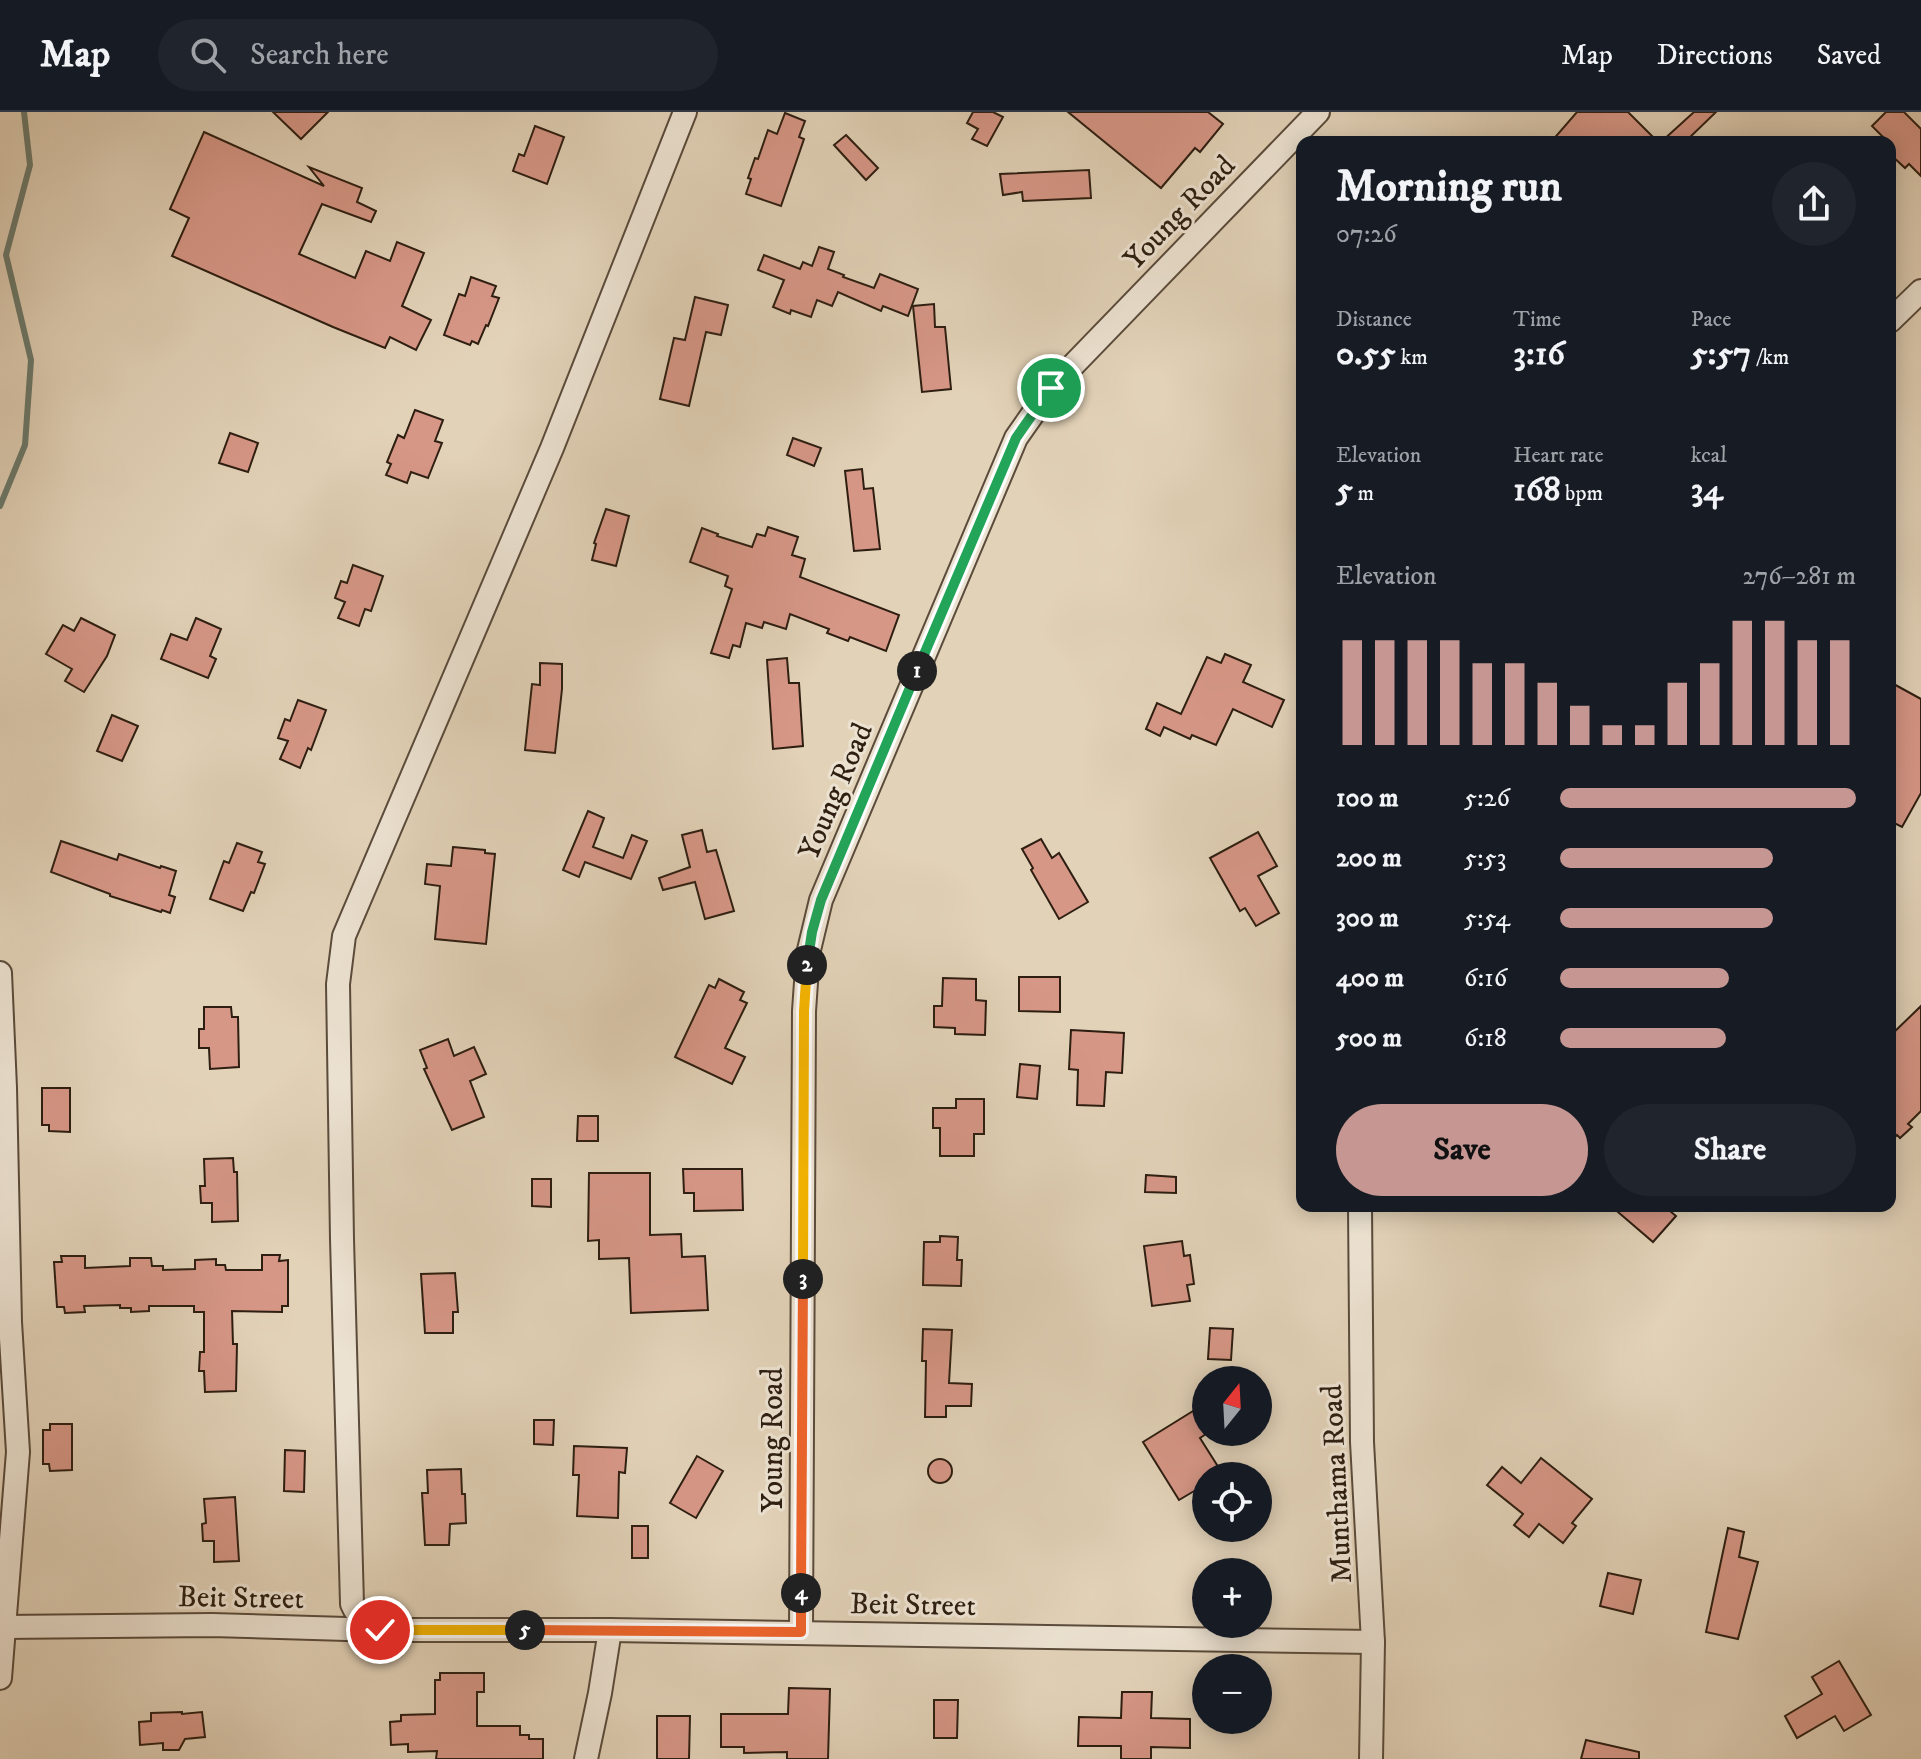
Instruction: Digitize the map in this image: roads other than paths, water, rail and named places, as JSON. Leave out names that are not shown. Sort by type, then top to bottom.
[{"type":"street","points":[[380,1630],[366,1624],[352,1604],[338,984],[344,936],[552,448],[685,112]]},
{"type":"street","points":[[1314,116],[1317,136]]},
{"type":"street","name":"Young Road","points":[[801,1632],[804,1011],[808,954],[821,900],[1016,438],[1051,388],[1314,116]]},
{"type":"street","points":[[1896,315],[1921,291]]},
{"type":"street","points":[[0,973],[10,1322],[18,1452],[0,1678]]},
{"type":"street","name":"Munthama Road","points":[[1360,1212],[1362,1442],[1373,1642],[1371,1759]]},
{"type":"street","name":"Beit Street","points":[[3,1627],[212,1625],[380,1630],[801,1632],[1373,1642]]},
{"type":"street","points":[[586,1759],[610,1630]]},
{"type":"waterway","points":[[0,506],[25,445],[31,360],[6,255],[30,165],[24,112]]}]
